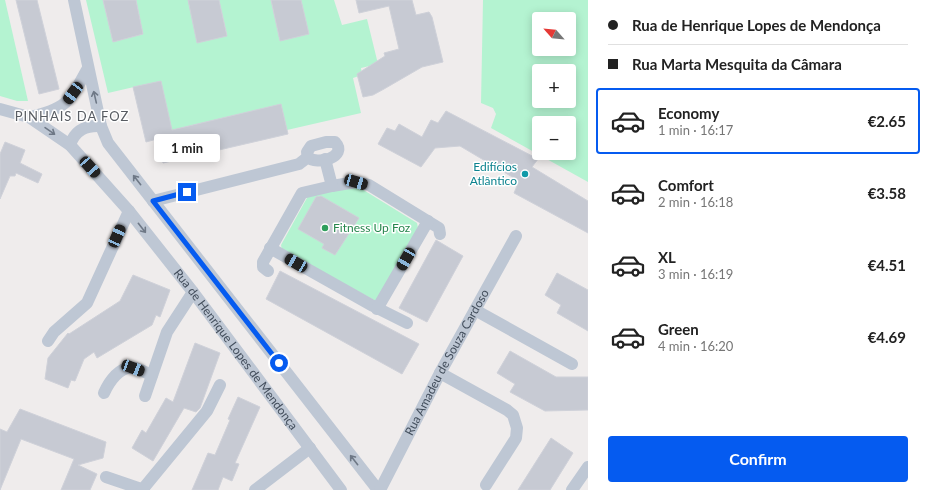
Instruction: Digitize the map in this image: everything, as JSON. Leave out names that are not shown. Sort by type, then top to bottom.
[{"type":"street","name":"Rua de Henrique Lopes de Mendonça","points":[[74,0],[101,126],[108,144],[379,490]]},
{"type":"street","points":[[0,109],[29,117],[45,114],[62,106],[73,93],[88,68]]},
{"type":"street","name":"Rua de Henrique Lopes de Mendonça","points":[[29,117],[70,145],[129,211],[193,292],[342,490]]},
{"type":"street","points":[[70,145],[72,139],[79,130],[90,126],[101,126]]},
{"type":"street","points":[[326,142],[335,142],[339,146],[339,151],[336,155],[325,159],[311,161],[307,152],[312,146],[326,142]]},
{"type":"street","points":[[153,201],[299,164],[308,157]]},
{"type":"street","points":[[325,159],[332,186]]},
{"type":"street","points":[[268,271],[263,267],[263,262],[302,193],[332,186],[356,182],[369,185],[439,228],[440,234]]},
{"type":"street","points":[[48,341],[54,332],[87,303],[129,211]]},
{"type":"street","points":[[377,309],[428,221]]},
{"type":"street","name":"Rua Amadeu de Souza Cardoso","points":[[379,490],[440,373],[516,236]]},
{"type":"street","points":[[270,248],[377,309],[406,322]]},
{"type":"street","points":[[145,396],[167,332],[193,292]]},
{"type":"street","points":[[475,310],[572,364]]},
{"type":"street","points":[[104,392],[112,379],[125,369],[133,368],[152,375]]},
{"type":"street","points":[[440,373],[507,410],[513,415],[517,428],[516,438],[486,485]]},
{"type":"street","points":[[106,477],[143,490],[208,411],[220,385]]},
{"type":"street","points":[[255,490],[310,448]]},
{"type":"street","points":[[572,490],[588,467]]},
{"type":"green space","points":[[0,0],[5,0],[28,101],[17,101],[0,96]]},
{"type":"green space","points":[[86,0],[103,0],[113,42],[143,34],[136,0],[188,0],[198,42],[227,35],[219,0],[271,0],[280,41],[301,0],[334,0],[342,25],[367,19],[378,64],[361,68],[362,75],[353,78],[361,113],[287,130],[281,105],[172,130],[134,87],[108,93]]},
{"type":"green space","points":[[483,0],[588,0],[588,182],[548,160],[576,160],[576,116],[532,116],[532,151],[491,128],[496,114],[493,108],[481,103]]},
{"type":"green space","points":[[357,186],[417,223],[418,228],[376,301],[282,250],[281,245],[308,196]]},
{"type":"building","points":[[16,0],[37,0],[59,89],[39,94]]},
{"type":"building","points":[[103,0],[136,0],[143,34],[113,42]]},
{"type":"building","points":[[188,0],[219,0],[227,36],[197,43]]},
{"type":"building","points":[[271,0],[301,0],[309,34],[280,41]]},
{"type":"building","points":[[356,0],[412,0],[416,15],[429,12],[432,17],[443,62],[422,67],[373,95],[363,97],[357,74],[385,56],[384,53],[399,49],[389,6],[359,13]]},
{"type":"building","points":[[161,81],[172,130],[281,104],[288,134],[163,163],[157,139],[146,142],[133,87]]},
{"type":"building","name":"Edifícios Atlântico","points":[[446,111],[532,156],[532,160],[537,160],[532,167],[588,201],[588,233],[514,193],[519,181],[460,146],[435,148],[421,167],[378,144],[387,128],[395,131],[399,124],[422,137],[431,120],[438,123]]},
{"type":"building","points":[[5,142],[25,150],[20,163],[42,174],[38,183],[16,173],[15,176],[10,176],[0,199],[0,154]]},
{"type":"building","name":"Fitness Up Foz","points":[[321,196],[359,218],[335,255],[322,248],[324,244],[298,229],[316,197]]},
{"type":"building","points":[[436,240],[463,256],[427,322],[399,308]]},
{"type":"building","points":[[280,271],[419,344],[402,374],[266,299]]},
{"type":"building","points":[[557,273],[588,290],[588,331],[557,313],[561,305],[545,295]]},
{"type":"building","points":[[133,275],[170,290],[160,317],[156,315],[152,325],[97,358],[94,352],[84,359],[75,381],[71,380],[68,388],[45,379],[48,358],[68,333],[69,334],[120,301]]},
{"type":"building","points":[[195,343],[220,353],[200,408],[196,412],[184,408],[153,461],[132,448],[142,430],[146,433],[166,398],[173,402]]},
{"type":"building","points":[[510,351],[556,377],[588,377],[588,410],[545,411],[510,392],[515,384],[497,373]]},
{"type":"building","points":[[238,397],[260,407],[235,463],[239,464],[232,481],[223,477],[218,490],[192,490],[208,453],[215,455]]},
{"type":"building","points":[[20,409],[106,442],[103,458],[78,465],[97,474],[90,490],[61,490],[74,459],[21,439],[0,490],[0,429],[7,432]]},
{"type":"building","points":[[551,438],[573,453],[550,490],[518,490]]},
{"type":"place","name":"Edifícios Atlântico","points":[[525,174]]},
{"type":"place","name":"Fitness Up Foz","points":[[325,228]]},
{"type":"district","name":"PINHAIS DA FOZ","points":[[72,116]]},
{"type":"route","points":[[187,192],[153,201],[279,363]]}]
